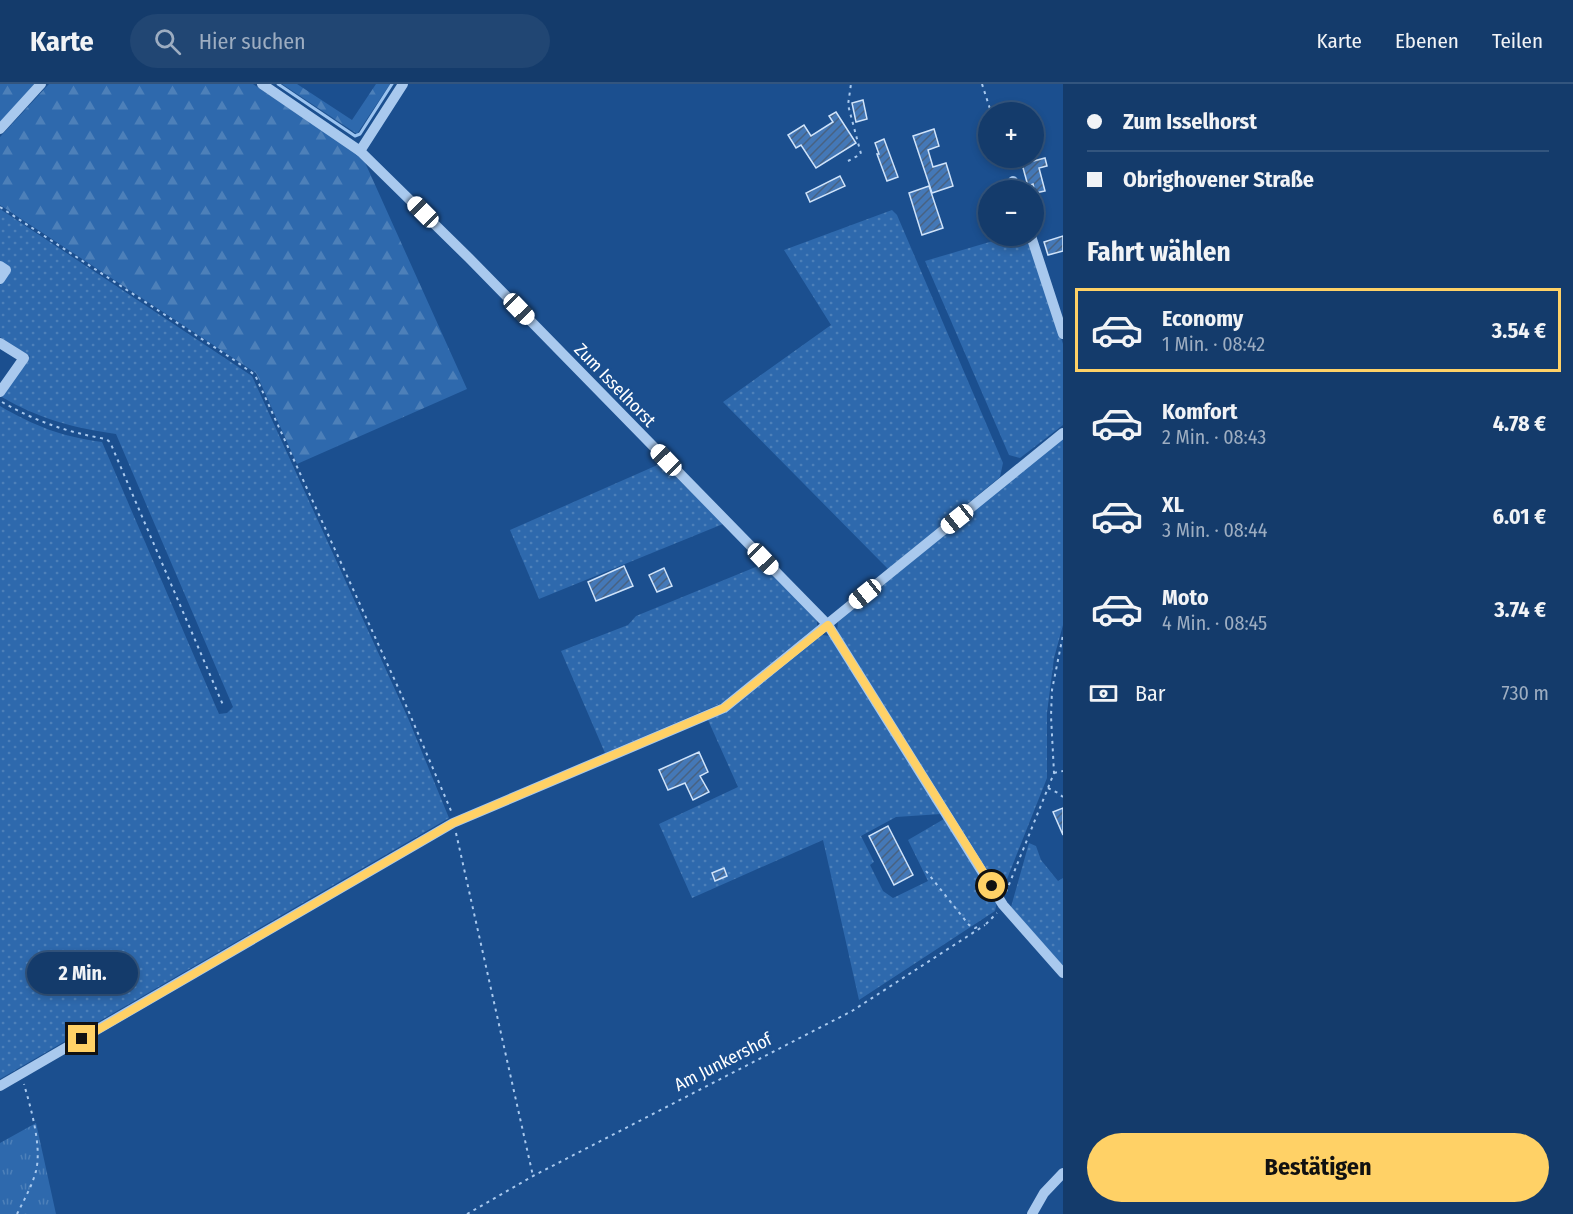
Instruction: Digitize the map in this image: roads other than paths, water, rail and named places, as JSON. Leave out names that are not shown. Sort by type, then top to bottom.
[{"type":"street","points":[[0,129],[41,84]]},
{"type":"street","name":"Zum Isselhorst","points":[[262,84],[360,151],[469,258],[828,625],[1003,905],[1063,973]]},
{"type":"street","points":[[360,151],[403,84]]},
{"type":"street","points":[[1034,246],[1063,334]]},
{"type":"street","points":[[0,266],[6,270],[0,279]]},
{"type":"street","points":[[0,343],[24,358],[0,393]]},
{"type":"street","points":[[0,1086],[453,823],[724,708],[1063,433]]},
{"type":"street","points":[[1032,1214],[1044,1193],[1063,1173]]},
{"type":"waterway","points":[[278,84],[355,136],[360,134],[392,84]]}]
